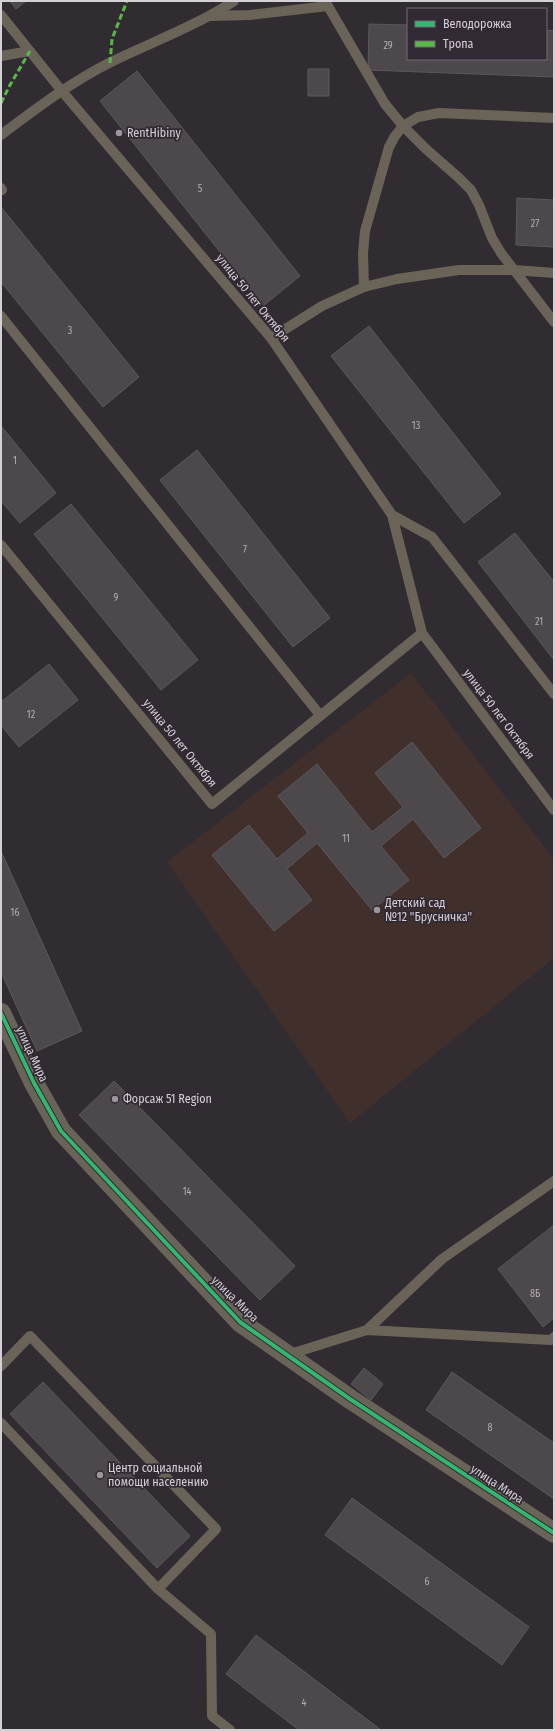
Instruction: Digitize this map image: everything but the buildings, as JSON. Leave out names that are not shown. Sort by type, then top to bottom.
[{"type":"street","name":"улица Мира","points":[[1,1013],[34,1083],[61,1131],[240,1322],[350,1399],[554,1533]]},
{"type":"lane","points":[[1,134],[61,90],[110,63],[211,16],[234,1]]},
{"type":"lane","points":[[211,16],[250,15],[326,4],[385,104],[403,126],[471,190],[479,204],[492,238],[514,270],[554,322]]},
{"type":"lane","name":"улица 50 лет Октября","points":[[1,15],[61,90],[271,338],[392,515],[422,633],[554,810]]},
{"type":"lane","points":[[1,56],[30,52]]},
{"type":"lane","points":[[364,287],[363,253],[365,231],[390,147],[395,136],[403,126],[418,117],[439,113],[554,118]]},
{"type":"lane","points":[[271,338],[322,306],[364,287],[397,279],[459,270],[514,270],[554,273]]},
{"type":"lane","points":[[1,316],[320,715]]},
{"type":"lane","points":[[392,515],[432,537],[554,694]]},
{"type":"lane","name":"улица 50 лет Октября","points":[[1,546],[212,804],[422,633]]},
{"type":"lane","points":[[367,1330],[442,1259],[554,1182]]},
{"type":"lane","points":[[287,1355],[367,1330],[551,1340],[554,1337]]},
{"type":"lane","points":[[1,1366],[30,1336],[216,1529],[158,1589]]},
{"type":"lane","points":[[1,1423],[158,1589],[211,1634],[212,1716],[230,1730]]},
{"type":"shaded area","name":"Детский сад №12 \"Брусничка\"","points":[[411,673],[554,860],[554,958],[350,1123],[167,862]]},
{"type":"marked path","points":[[110,63],[112,39],[127,1]]},
{"type":"marked path","points":[[1,103],[30,51]]},
{"type":"cycle path","points":[[1,1013],[34,1083],[61,1131],[240,1322],[350,1399],[554,1533]]},
{"type":"place","name":"RentHibiny","points":[[119,133]]},
{"type":"place","name":"Детский сад №12 \"Брусничка\"","points":[[377,910]]},
{"type":"place","name":"Форсаж 51 Region","points":[[115,1099]]},
{"type":"place","name":"Центр социальной помощи населению","points":[[100,1475]]}]
